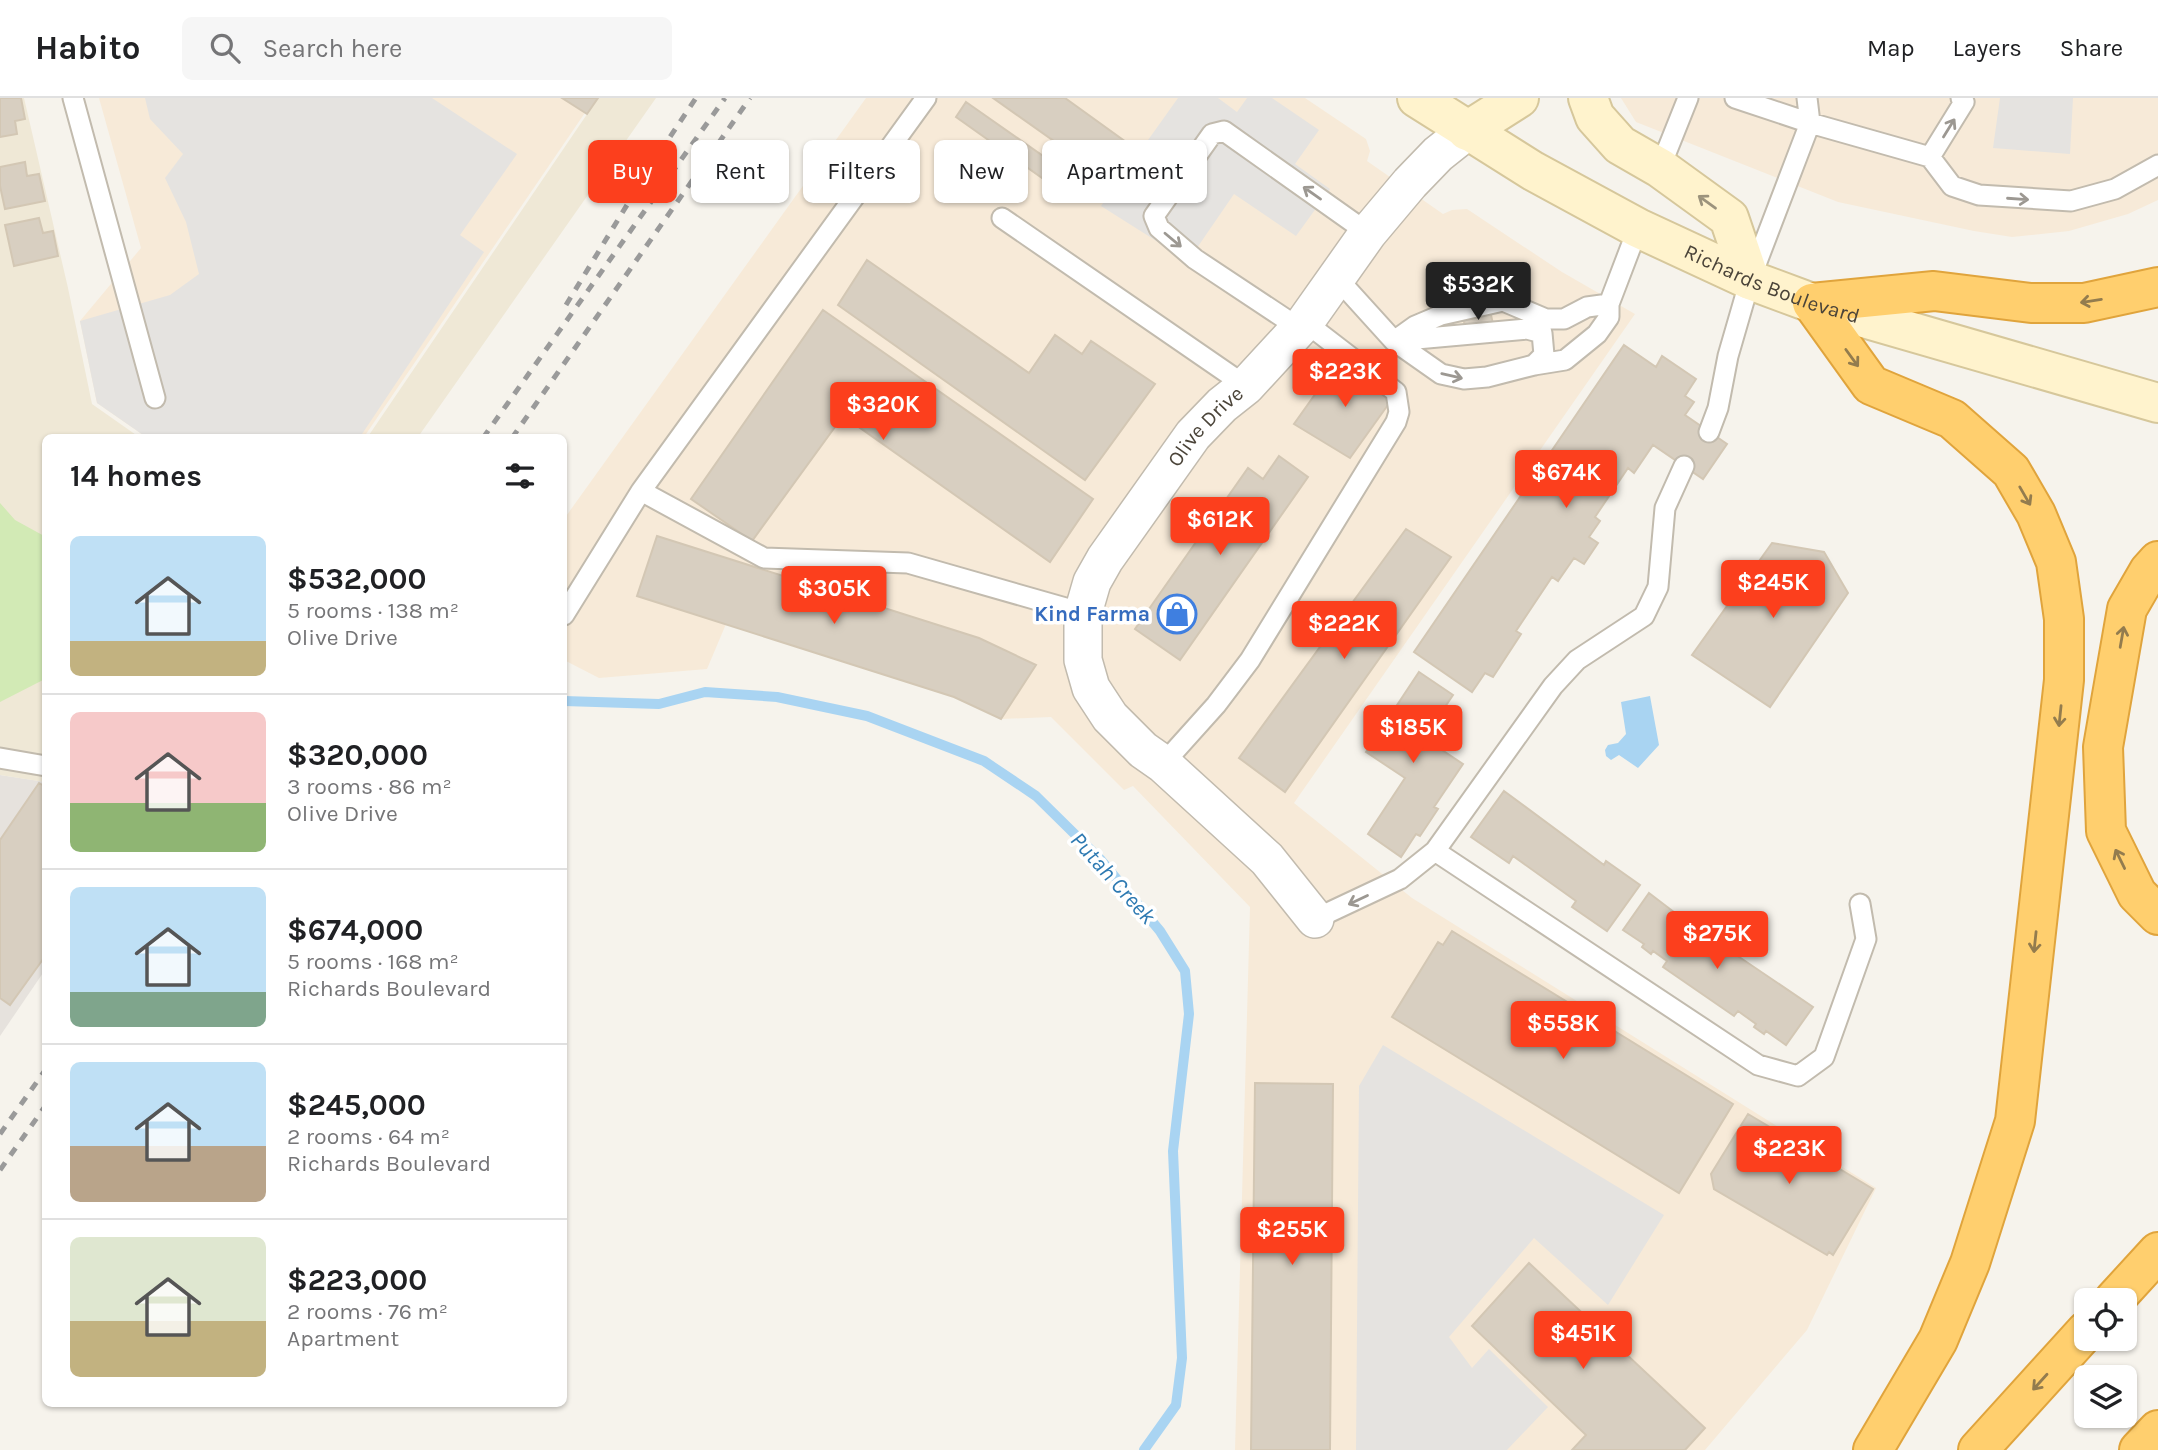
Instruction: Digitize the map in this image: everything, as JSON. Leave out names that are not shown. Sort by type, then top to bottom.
[{"type":"highway","points":[[1812,303],[1934,291],[2031,303],[2084,303],[2158,287]]},
{"type":"highway","points":[[1812,303],[1871,385],[1952,419],[2011,471],[2036,514],[2056,562],[2064,619],[2064,680],[2015,1121],[1970,1262],[1938,1340],[1873,1450]]},
{"type":"highway","points":[[2158,561],[2149,571],[2127,610],[2104,747],[2106,831],[2137,894],[2158,915]]},
{"type":"highway","points":[[2125,1288],[2158,1252]]},
{"type":"highway","points":[[1978,1450],[2074,1344]]},
{"type":"highway","points":[[2139,1450],[2158,1430]]},
{"type":"main road","name":"Richards Boulevard","points":[[1417,98],[1468,131],[1638,228],[1750,280],[1812,303],[2158,403]]},
{"type":"main road","name":"Olive Drive","points":[[1468,131],[1520,98]]},
{"type":"main road","points":[[1588,98],[1595,117],[1620,145],[1660,167],[1729,218],[1750,280]]},
{"type":"street","name":"Olive Drive","points":[[1315,919],[1267,859],[1110,718],[1091,688],[1083,660],[1083,613],[1092,582],[1105,559],[1185,446],[1222,405],[1246,386],[1302,325],[1368,233],[1410,183],[1438,154],[1468,131]]},
{"type":"lane","points":[[74,98],[155,398]]},
{"type":"lane","points":[[567,610],[641,491],[926,98]]},
{"type":"lane","points":[[1660,167],[1689,98]]},
{"type":"lane","points":[[1735,98],[1810,123],[1930,157],[1952,186],[1979,195],[2071,201],[2115,189],[2158,165]]},
{"type":"lane","points":[[1709,432],[1718,408],[1728,356],[1750,280],[1810,123],[1807,98]]},
{"type":"lane","points":[[1930,157],[1964,102],[1962,98]]},
{"type":"lane","points":[[1163,764],[1216,705],[1250,660],[1396,422],[1399,403],[1396,392],[1388,385],[1302,325],[1195,259],[1159,228],[1154,216],[1212,134],[1224,131],[1368,233]]},
{"type":"lane","points":[[1002,218],[1246,386]]},
{"type":"lane","points":[[1336,277],[1394,341],[1440,374],[1464,379],[1487,377],[1564,360],[1597,334],[1609,317],[1609,304],[1638,228]]},
{"type":"lane","points":[[1394,341],[1415,326],[1441,315],[1503,301],[1546,320],[1564,320],[1587,307],[1609,304]]},
{"type":"lane","points":[[1394,341],[1527,329],[1542,333],[1544,355],[1534,365]]},
{"type":"lane","points":[[1315,919],[1400,879],[1435,851],[1553,686],[1577,660],[1644,615],[1658,587],[1665,508],[1684,466]]},
{"type":"lane","points":[[641,491],[764,558],[908,563],[1083,613]]},
{"type":"lane","points":[[0,758],[42,765]]},
{"type":"lane","points":[[1435,851],[1758,1065],[1798,1076],[1824,1057],[1866,939],[1860,904]]},
{"type":"shaded area","points":[[0,98],[24,98],[92,404],[135,434],[42,434],[42,782],[0,775]]},
{"type":"shaded area","points":[[99,98],[595,98],[366,434],[142,434],[97,403],[80,321],[141,248]]},
{"type":"shaded area","points":[[145,98],[432,98],[517,154],[460,235],[484,252],[362,434],[142,434],[97,403],[80,321],[170,295],[199,274],[186,222],[165,178],[183,154],[150,119]]},
{"type":"shaded area","points":[[598,98],[656,98],[627,140],[588,140],[588,195],[420,434],[370,434]]},
{"type":"shaded area","points":[[866,98],[1305,98],[1366,139],[1370,151],[1367,161],[1443,214],[1467,209],[1562,272],[1635,314],[1294,803],[1412,898],[1876,1188],[1807,1330],[1705,1450],[1235,1450],[1250,907],[1133,786],[1124,790],[1051,717],[1001,719],[954,697],[726,624],[707,669],[599,678],[567,662],[567,515],[803,186],[803,203],[920,203],[920,140],[836,140]]},
{"type":"shaded area","points":[[1178,98],[1218,98],[1237,112],[1247,98],[1272,98],[1319,130],[1295,164],[1330,189],[1296,236],[1234,194],[1188,261],[1101,206],[1103,203],[1207,203],[1207,140],[1148,140]]},
{"type":"shaded area","points":[[1621,98],[2158,98],[2158,200],[2128,214],[2069,231],[2012,237],[1974,231],[1838,202],[1636,122]]},
{"type":"shaded area","points":[[2000,98],[2073,98],[2070,154],[1993,148]]},
{"type":"shaded area","points":[[0,775],[42,781],[42,974],[0,1036]]},
{"type":"shaded area","points":[[1383,1045],[1664,1215],[1608,1305],[1534,1238],[1449,1337],[1472,1368],[1489,1349],[1548,1407],[1507,1450],[1356,1450],[1359,1086]]},
{"type":"green space","points":[[0,503],[15,520],[42,535],[42,681],[0,702]]},
{"type":"water","points":[[1650,696],[1659,745],[1638,768],[1619,755],[1611,760],[1606,756],[1605,750],[1608,745],[1618,743],[1626,734],[1621,702]]},
{"type":"building","points":[[0,98],[21,98],[25,119],[15,121],[17,134],[0,137]]},
{"type":"building","points":[[562,98],[598,98],[587,114]]},
{"type":"building","points":[[993,98],[1065,98],[1123,140],[1052,140]]},
{"type":"building","points":[[966,102],[1020,140],[988,140],[956,117]]},
{"type":"building","points":[[1028,145],[1042,155],[1042,178],[1028,168]]},
{"type":"building","points":[[25,162],[27,176],[39,174],[45,201],[5,209],[0,186],[0,167]]},
{"type":"building","points":[[39,218],[43,233],[53,231],[58,256],[14,266],[5,225]]},
{"type":"building","points":[[867,260],[1029,373],[1055,335],[1082,354],[1091,341],[1155,384],[1085,480],[838,305]]},
{"type":"building","points":[[823,310],[1093,499],[1050,562],[843,416],[752,541],[691,499]]},
{"type":"building","points":[[1490,311],[1494,328],[1466,332],[1463,316]]},
{"type":"building","points":[[1624,345],[1656,367],[1662,356],[1696,379],[1685,396],[1694,402],[1685,415],[1727,444],[1703,479],[1653,445],[1634,473],[1628,468],[1595,517],[1600,521],[1589,537],[1598,543],[1584,564],[1574,558],[1558,581],[1552,577],[1516,631],[1521,634],[1493,677],[1485,673],[1472,692],[1414,652]]},
{"type":"building","points":[[1341,358],[1390,392],[1390,402],[1350,458],[1294,424]]},
{"type":"building","points":[[1279,456],[1308,477],[1180,660],[1135,629],[1248,468],[1263,479]]},
{"type":"building","points":[[1406,529],[1451,557],[1285,792],[1239,758]]},
{"type":"building","points":[[657,536],[979,638],[1036,665],[1001,719],[954,697],[637,596]]},
{"type":"building","points":[[1772,543],[1824,552],[1848,593],[1770,707],[1692,655]]},
{"type":"building","points":[[1419,672],[1453,695],[1424,738],[1463,764],[1434,807],[1438,809],[1420,836],[1416,834],[1401,857],[1368,834],[1405,778],[1366,752]]},
{"type":"building","points":[[39,783],[42,785],[42,961],[10,1005],[0,998],[0,840]]},
{"type":"building","points":[[1504,791],[1604,865],[1606,861],[1640,885],[1607,931],[1572,907],[1576,901],[1513,856],[1509,863],[1471,837]]},
{"type":"building","points":[[1649,893],[1813,1007],[1786,1045],[1766,1031],[1764,1034],[1754,1027],[1756,1024],[1738,1011],[1734,1016],[1663,967],[1667,961],[1653,951],[1651,954],[1642,947],[1644,944],[1623,930]]},
{"type":"building","points":[[1452,931],[1733,1104],[1679,1193],[1392,1017],[1438,942],[1443,945]]},
{"type":"building","points":[[1255,1083],[1333,1084],[1330,1450],[1251,1450]]},
{"type":"building","points":[[1748,1114],[1873,1189],[1833,1255],[1829,1252],[1827,1255],[1714,1189],[1711,1174]]},
{"type":"building","points":[[1529,1263],[1705,1428],[1685,1450],[1572,1450],[1586,1435],[1472,1326]]},
{"type":"waterway","name":"Putah Creek","points":[[567,701],[659,704],[705,692],[777,697],[867,716],[984,761],[1036,796],[1100,859],[1160,931],[1185,971],[1189,1014],[1173,1151],[1182,1358],[1176,1405],[1144,1450]]},
{"type":"railway","points":[[566,305],[652,164],[696,98]]},
{"type":"railway","points":[[486,434],[725,98]]},
{"type":"railway","points":[[515,434],[750,98]]},
{"type":"railway","points":[[0,1134],[42,1075]]},
{"type":"railway","points":[[0,1170],[42,1111]]},
{"type":"place","name":"Kind Farma","points":[[1177,614]]}]
